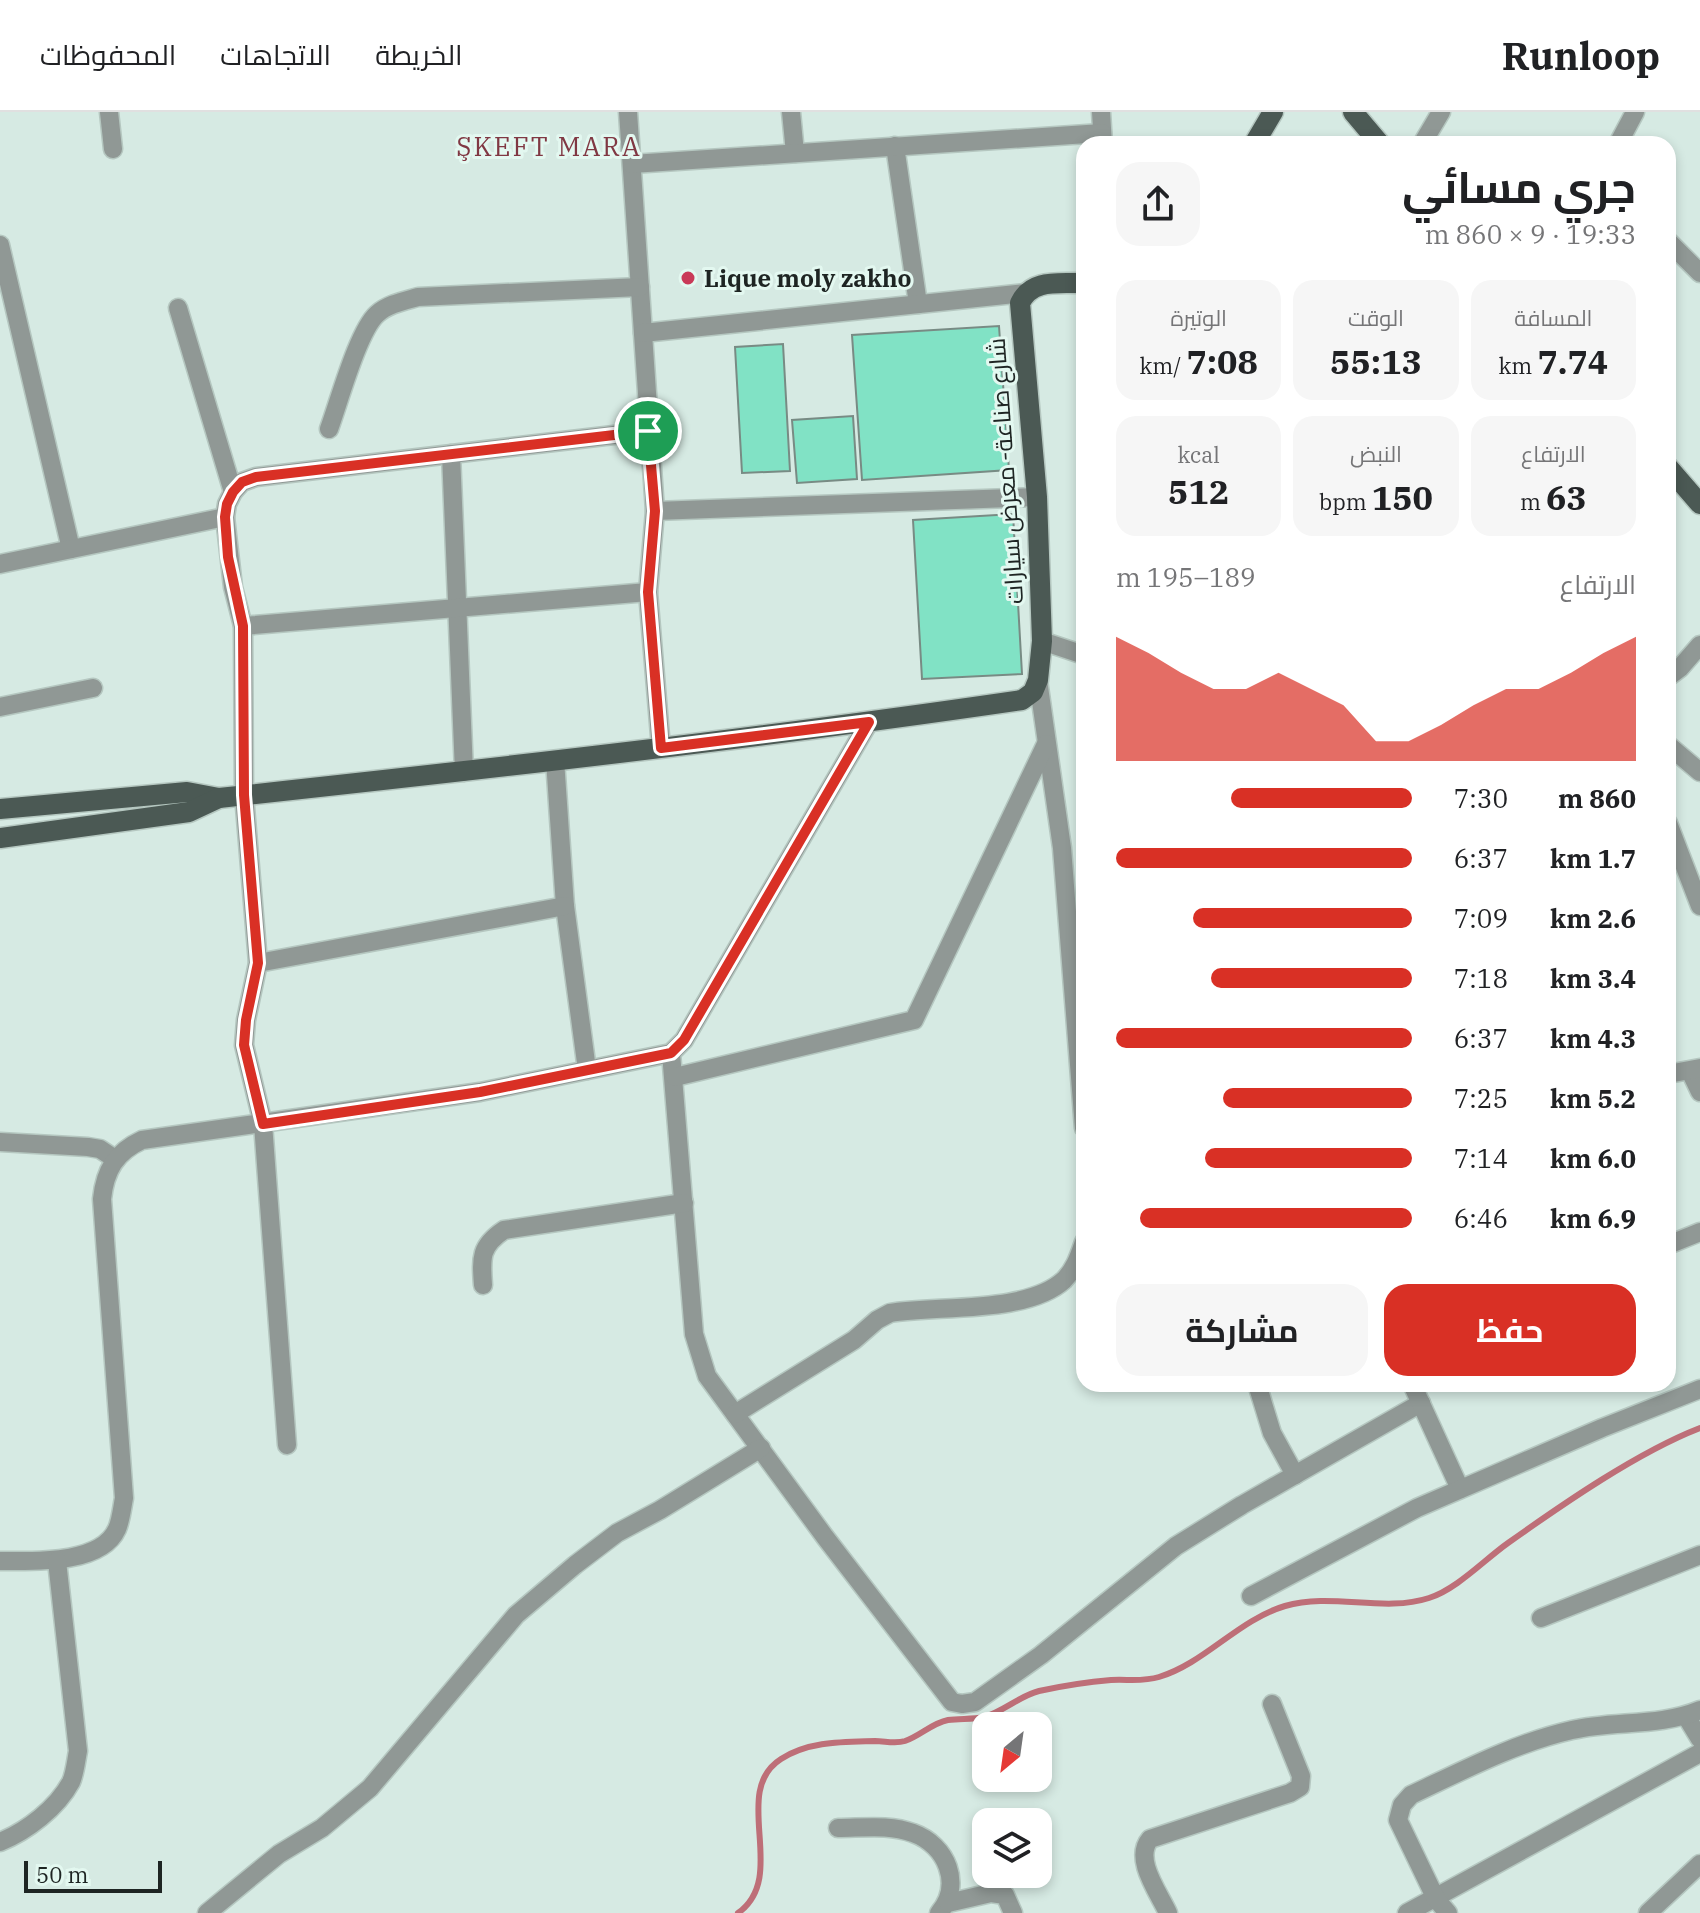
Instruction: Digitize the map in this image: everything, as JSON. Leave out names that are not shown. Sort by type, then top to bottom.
[{"type":"main road","points":[[1353,112],[1373,136]]},
{"type":"main road","points":[[1025,293],[1041,284],[1076,283]]},
{"type":"main road","name":"شارع صناعة- معرض سيارات","points":[[1025,293],[1019,314],[1037,497],[1042,641],[1038,680]]},
{"type":"main road","points":[[1676,476],[1700,504]]},
{"type":"main road","points":[[0,809],[187,792],[219,798],[661,748],[1022,700],[1033,692],[1038,680]]},
{"type":"main road","points":[[0,838],[189,812],[219,798]]},
{"type":"street","points":[[109,112],[113,149]]},
{"type":"street","points":[[628,112],[655,511],[648,592],[661,748]]},
{"type":"street","points":[[791,112],[795,153]]},
{"type":"street","points":[[1101,112],[1102,136]]},
{"type":"street","points":[[1427,136],[1441,112]]},
{"type":"street","points":[[1622,136],[1635,112]]},
{"type":"street","points":[[632,164],[895,146],[1076,139]]},
{"type":"street","points":[[895,146],[918,304]]},
{"type":"street","points":[[0,245],[4,278],[71,549]]},
{"type":"street","points":[[1676,249],[1700,273]]},
{"type":"street","points":[[329,429],[365,329],[377,314],[392,305],[418,297],[640,287]]},
{"type":"street","points":[[643,333],[1025,293]]},
{"type":"street","points":[[178,308],[233,492]]},
{"type":"street","points":[[287,1445],[263,1124],[244,1045],[258,963],[244,795],[243,626],[228,557],[227,504],[242,482],[256,477],[648,431]]},
{"type":"street","points":[[451,454],[464,772]]},
{"type":"street","points":[[655,511],[1037,497]]},
{"type":"street","points":[[0,564],[225,517]]},
{"type":"street","points":[[243,626],[648,592]]},
{"type":"street","points":[[1042,641],[1076,652]]},
{"type":"street","points":[[1676,671],[1700,645]]},
{"type":"street","points":[[1038,680],[1062,848],[1076,1026]]},
{"type":"street","points":[[0,707],[93,688]]},
{"type":"street","points":[[0,1561],[57,1561],[96,1549],[117,1531],[124,1498],[102,1199],[104,1183],[115,1159],[142,1140],[480,1092],[671,1053],[684,1040],[869,722]]},
{"type":"street","points":[[675,1077],[914,1020],[1046,744]]},
{"type":"street","points":[[1676,752],[1700,772]]},
{"type":"street","points":[[555,760],[565,906],[587,1070]]},
{"type":"street","points":[[1676,844],[1700,906]]},
{"type":"street","points":[[258,963],[565,906]]},
{"type":"street","points":[[671,1053],[694,1334],[707,1376],[952,1702],[975,1702],[1041,1655],[1176,1546],[1421,1403]]},
{"type":"street","points":[[1695,1070],[1700,1092]]},
{"type":"street","points":[[0,1142],[88,1147],[100,1149],[115,1159]]},
{"type":"street","points":[[483,1285],[484,1251],[490,1239],[504,1230],[684,1203]]},
{"type":"street","points":[[1676,1242],[1700,1232]]},
{"type":"street","points":[[735,1414],[854,1340],[890,1313],[1007,1303],[1062,1282],[1076,1263]]},
{"type":"street","points":[[1251,1596],[1417,1508],[1700,1389]]},
{"type":"street","points":[[1259,1392],[1272,1433],[1295,1475]]},
{"type":"street","points":[[1416,1392],[1460,1489]]},
{"type":"street","points":[[207,1913],[279,1854],[322,1828],[370,1788],[516,1615],[575,1565],[617,1533],[761,1448]]},
{"type":"street","points":[[1541,1618],[1700,1555]]},
{"type":"street","points":[[0,1842],[17,1835],[58,1802],[72,1779],[78,1751],[57,1561]]},
{"type":"street","points":[[1168,1913],[1144,1861],[1143,1851],[1150,1839],[1300,1787],[1301,1776],[1272,1704]]},
{"type":"street","points":[[1442,1906],[1398,1820],[1402,1805],[1411,1795],[1526,1742],[1576,1729],[1636,1724],[1693,1713],[1700,1739]]},
{"type":"street","points":[[1407,1913],[1442,1906],[1700,1753]]},
{"type":"street","points":[[838,1828],[894,1828],[916,1833],[938,1850],[951,1871],[951,1888],[944,1908]]},
{"type":"street","points":[[1648,1913],[1700,1864]]},
{"type":"street","points":[[944,1908],[991,1893],[1005,1895],[1013,1913]]},
{"type":"building","points":[[999,326],[1009,470],[862,480],[852,335]]},
{"type":"building","points":[[783,344],[790,471],[742,473],[735,347]]},
{"type":"building","points":[[853,416],[857,479],[797,483],[792,420]]},
{"type":"building","points":[[1013,514],[1022,674],[922,679],[913,520]]},
{"type":"waterway","points":[[738,1913],[753,1897],[759,1878],[758,1812],[766,1774],[792,1753],[826,1744],[901,1742],[942,1722],[991,1715],[1039,1691],[1093,1682],[1159,1677],[1191,1662],[1252,1621],[1285,1606],[1321,1601],[1394,1604],[1429,1598],[1460,1581],[1508,1543],[1601,1480],[1700,1428]]},
{"type":"place","name":"Lique moly zakho","points":[[688,278]]},
{"type":"district","name":"ŞKEFT MARA","points":[[549,146]]},
{"type":"route","points":[[648,431],[655,511],[648,592],[661,748],[869,722],[684,1040],[671,1053],[480,1092],[263,1124],[244,1045],[258,963],[244,795],[243,626],[228,557],[225,517],[233,492],[242,482],[256,477],[648,431]]}]
